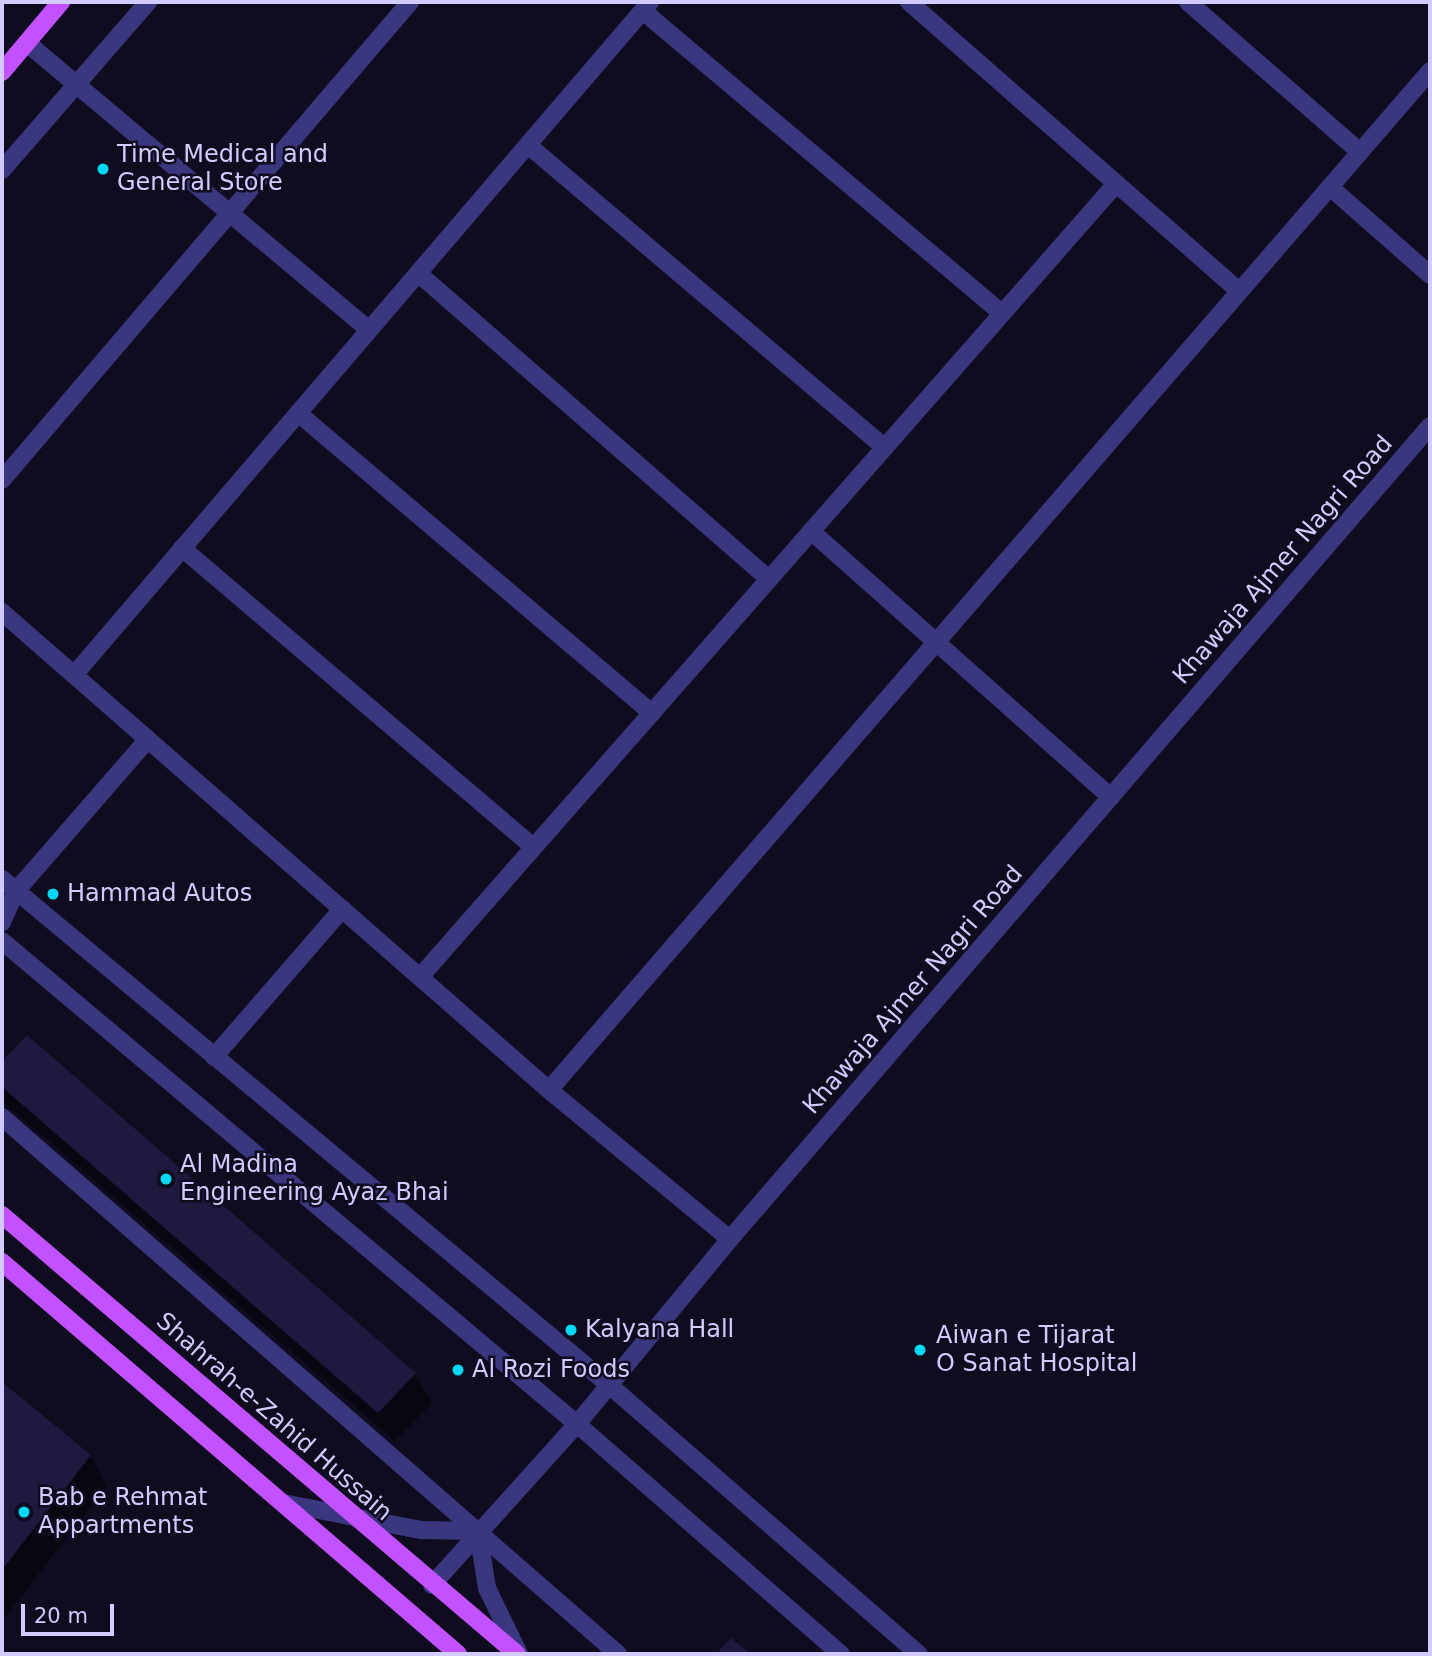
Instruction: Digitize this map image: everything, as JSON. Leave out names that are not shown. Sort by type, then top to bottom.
[{"type":"main road","points":[[2,72],[61,2]]},
{"type":"main road","name":"Shahrah-e-Zahid Hussain","points":[[2,1216],[432,1585],[518,1654]]},
{"type":"main road","points":[[2,1262],[458,1654]]},
{"type":"street","points":[[2,170],[148,2]]},
{"type":"street","points":[[2,480],[226,212],[410,2]]},
{"type":"street","points":[[1188,2],[1360,152]]},
{"type":"street","points":[[914,4],[1239,291]]},
{"type":"street","points":[[74,675],[647,6],[1002,313]]},
{"type":"street","points":[[27,43],[369,330]]},
{"type":"street","points":[[549,1090],[1430,71]]},
{"type":"street","points":[[528,145],[884,447]]},
{"type":"street","points":[[420,977],[1116,184]]},
{"type":"street","points":[[1330,187],[1430,275]]},
{"type":"street","points":[[418,273],[769,579]]},
{"type":"street","points":[[298,413],[652,712]]},
{"type":"street","name":"Khawaja Ajmer Nagri Road","points":[[432,1585],[577,1424],[730,1239],[1430,426]]},
{"type":"street","points":[[811,531],[1111,797]]},
{"type":"street","points":[[183,548],[533,847]]},
{"type":"street","points":[[2,612],[549,1090],[730,1239]]},
{"type":"street","points":[[2,922],[16,891],[148,739]]},
{"type":"street","points":[[2,879],[608,1384],[919,1654]]},
{"type":"street","points":[[214,1056],[342,909]]},
{"type":"street","points":[[2,941],[577,1424],[841,1654]]},
{"type":"street","points":[[2,1117],[618,1654]]},
{"type":"street","points":[[283,1503],[421,1530],[478,1531]]},
{"type":"street","points":[[478,1531],[487,1588],[518,1654]]},
{"type":"building","points":[[27,1035],[416,1373],[378,1413],[2,1087],[2,1061]]},
{"type":"building","name":"Bab e Rehmat Appartments","points":[[2,1382],[91,1455],[2,1570]]},
{"type":"building","points":[[731,1638],[750,1654],[716,1654]]},
{"type":"place","name":"Time Medical and General Store","points":[[103,169]]},
{"type":"place","name":"Hammad Autos","points":[[53,894]]},
{"type":"place","name":"Al Madina Engineering Ayaz Bhai","points":[[166,1179]]},
{"type":"place","name":"Kalyana Hall","points":[[571,1330]]},
{"type":"place","name":"Aiwan e Tijarat O Sanat Hospital","points":[[920,1350]]},
{"type":"place","name":"Al Rozi Foods","points":[[458,1370]]},
{"type":"place","name":"Bab e Rehmat Appartments","points":[[24,1512]]}]
